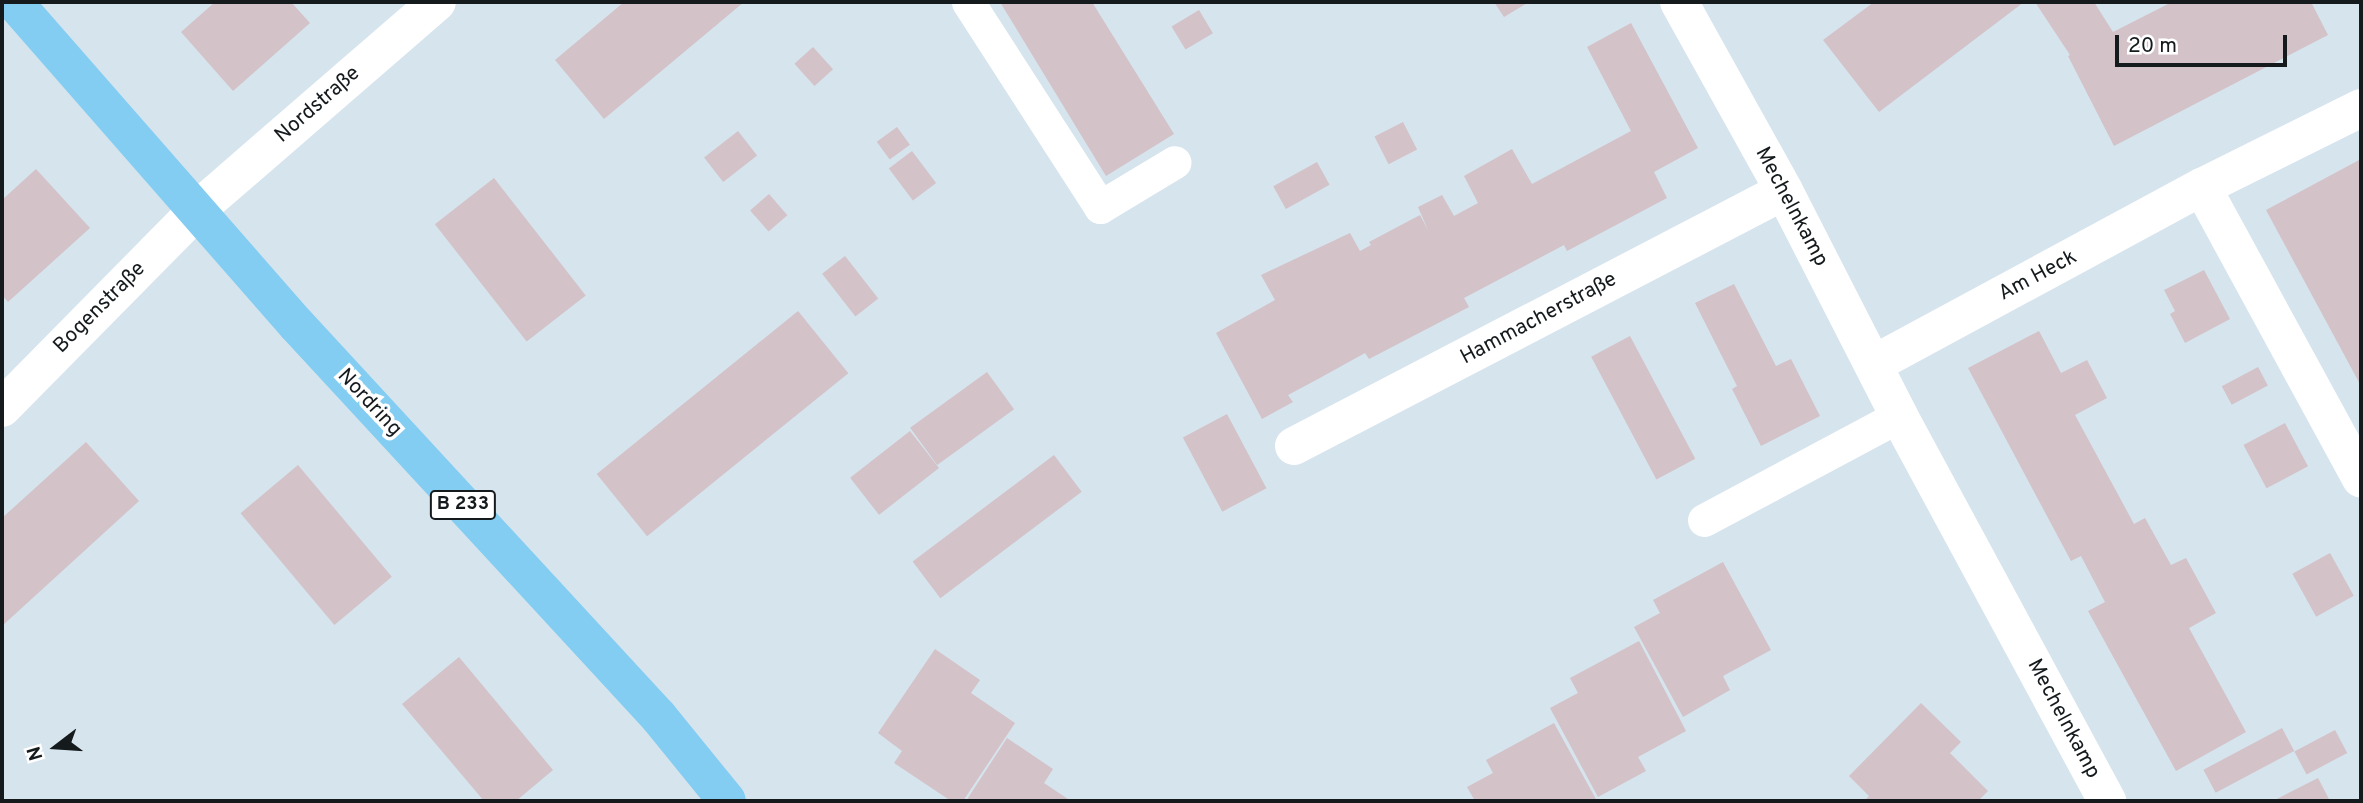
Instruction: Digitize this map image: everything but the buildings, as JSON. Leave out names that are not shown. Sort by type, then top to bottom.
[{"type":"main road","name":"Nordring","points":[[12,4],[198,209],[296,324],[658,716],[727,801]]},
{"type":"street","name":"Nordstraße","points":[[198,209],[438,2]]},
{"type":"street","name":"Mechelnkamp","points":[[1679,2],[1784,191],[1899,416],[2107,801]]},
{"type":"street","name":"Am Heck","points":[[1874,364],[2202,187],[2361,108]]},
{"type":"street","points":[[2202,187],[2361,479]]},
{"type":"street","name":"Hammacherstraße","points":[[1294,446],[1784,191]]},
{"type":"street","name":"Bogenstraße","points":[[2,408],[198,209]]},
{"type":"lane","points":[[968,2],[1100,208],[1174,162]]},
{"type":"lane","points":[[1704,520],[1899,416]]}]
